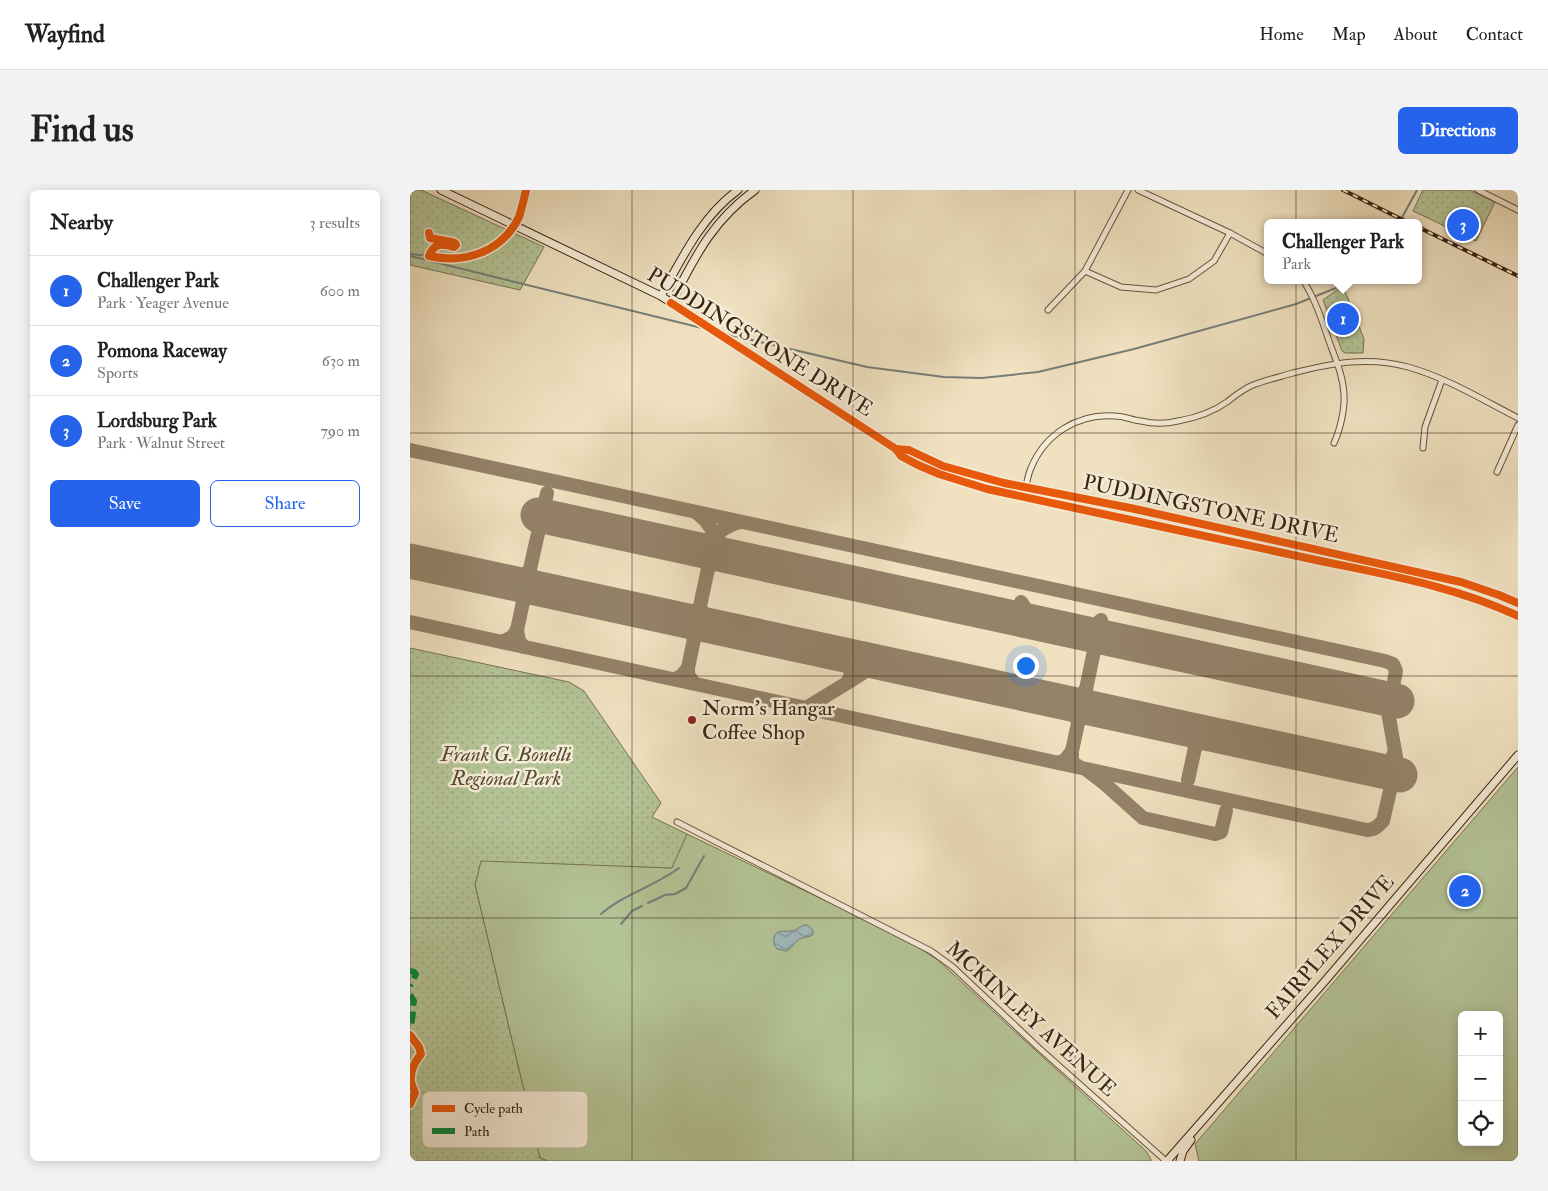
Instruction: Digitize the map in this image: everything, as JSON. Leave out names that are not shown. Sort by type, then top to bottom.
[{"type":"street","name":"PUDDINGSTONE DRIVE","points":[[441,190],[661,296],[896,449],[901,456],[939,474],[987,489],[1464,594],[1493,604],[1518,616]]},
{"type":"street","points":[[661,296],[703,225],[738,190]]},
{"type":"street","points":[[671,303],[689,268],[713,230],[733,207],[755,190]]},
{"type":"street","points":[[1048,310],[1085,271],[1128,190]]},
{"type":"street","points":[[1138,190],[1230,233],[1264,252]]},
{"type":"street","points":[[1478,190],[1518,210]]},
{"type":"street","points":[[1085,271],[1121,287],[1156,290],[1189,279],[1214,261],[1230,233]]},
{"type":"street","points":[[1305,284],[1315,303],[1337,362],[1344,395],[1339,432],[1334,443]]},
{"type":"street","points":[[1024,497],[1031,468],[1046,442],[1064,427],[1078,421],[1100,416],[1115,416],[1148,423],[1180,421],[1215,409],[1241,391],[1256,384],[1337,362],[1366,361],[1408,367],[1442,380],[1518,418]]},
{"type":"street","points":[[1423,448],[1425,427],[1442,380]]},
{"type":"street","points":[[1497,472],[1518,425]]},
{"type":"street","name":"PUDDINGSTONE DRIVE","points":[[896,449],[909,450],[943,466],[962,472],[1461,582],[1518,603]]},
{"type":"street","name":"FAIRPLEX DRIVE","points":[[1167,1161],[1325,982],[1518,755]]},
{"type":"street","name":"MCKINLEY AVENUE","points":[[676,822],[942,958],[966,978],[1039,1048],[1167,1161]]},
{"type":"street","points":[[1180,1161],[1183,1151],[1205,1118]]},
{"type":"green space","points":[[410,190],[421,190],[544,247],[520,290],[410,265]]},
{"type":"green space","points":[[1423,190],[1470,190],[1495,202],[1476,241],[1413,211]]},
{"type":"green space","points":[[1343,286],[1364,339],[1363,353],[1345,353],[1342,351],[1323,300]]},
{"type":"green space","name":"Frank G. Bonelli Regional Park","points":[[410,648],[569,682],[584,691],[661,803],[652,817],[687,834],[672,868],[481,861],[475,885],[524,1091],[422,1091],[422,1148],[538,1148],[540,1158],[548,1161],[410,1161]]},
{"type":"green space","points":[[1518,767],[1518,1161],[1199,1161],[1195,1144]]},
{"type":"green space","points":[[687,834],[905,939],[938,960],[1146,1151],[1152,1161],[548,1161],[540,1158],[538,1148],[588,1148],[588,1091],[524,1091],[475,885],[481,860],[671,868]]},
{"type":"water","points":[[804,925],[813,930],[813,935],[800,939],[786,951],[777,949],[774,944],[776,933],[793,931]]},
{"type":"waterway","points":[[1401,219],[1417,190]]},
{"type":"waterway","points":[[410,254],[429,256]]},
{"type":"waterway","points":[[410,256],[706,329]]},
{"type":"waterway","points":[[722,333],[867,367],[944,377],[982,378],[1038,372],[1134,349],[1296,304],[1336,288],[1340,284]]},
{"type":"waterway","points":[[648,903],[665,895],[675,894],[686,888],[704,856]]},
{"type":"waterway","points":[[601,914],[620,901],[679,868]]},
{"type":"waterway","points":[[621,924],[632,911],[642,906]]},
{"type":"taxiway","points":[[410,450],[1385,661],[1393,664],[1396,671],[1388,712],[1396,765],[1383,821],[1378,826],[1367,830],[410,622]]},
{"type":"taxiway","points":[[530,569],[547,493]]},
{"type":"taxiway","points":[[697,513],[705,520],[729,554],[734,557]]},
{"type":"taxiway","points":[[689,548],[703,543],[727,527],[740,522]]},
{"type":"taxiway","points":[[693,548],[704,557],[708,569],[717,559],[737,558]]},
{"type":"taxiway","points":[[530,569],[533,581],[543,590],[530,594],[523,602],[519,590],[512,583],[524,578],[530,569]]},
{"type":"taxiway","points":[[700,606],[708,569]]},
{"type":"taxiway","points":[[517,630],[523,602]]},
{"type":"taxiway","points":[[1009,616],[1018,614],[1022,608],[1021,602],[1030,615],[1045,624]]},
{"type":"taxiway","points":[[677,619],[690,616],[700,606],[704,619],[714,627]]},
{"type":"taxiway","points":[[677,619],[688,627],[694,639],[701,630],[714,627]]},
{"type":"taxiway","points":[[1081,632],[1092,629],[1101,620],[1103,630],[1113,639]]},
{"type":"taxiway","points":[[502,642],[512,637],[517,630],[519,641],[524,647]]},
{"type":"taxiway","points":[[1081,632],[1091,640],[1094,651],[1103,642],[1113,639]]},
{"type":"taxiway","points":[[688,668],[694,639]]},
{"type":"taxiway","points":[[1086,689],[1094,651]]},
{"type":"taxiway","points":[[838,653],[849,662],[851,673],[847,683],[874,666],[891,665]]},
{"type":"taxiway","points":[[675,679],[681,676],[688,668],[688,675],[694,683]]},
{"type":"taxiway","points":[[806,708],[847,683]]},
{"type":"taxiway","points":[[1069,703],[1080,697],[1086,689],[1087,699],[1094,708]]},
{"type":"taxiway","points":[[1066,702],[1075,711],[1078,723],[1083,716],[1096,709]]},
{"type":"taxiway","points":[[1072,751],[1078,723]]},
{"type":"taxiway","points":[[1183,728],[1191,735],[1195,748],[1203,738],[1211,734]]},
{"type":"taxiway","points":[[1188,780],[1195,748]]},
{"type":"taxiway","points":[[1058,763],[1065,760],[1072,751],[1072,762],[1079,767]]},
{"type":"taxiway","points":[[1380,771],[1390,762],[1394,753]]},
{"type":"taxiway","points":[[1088,771],[1143,818],[1215,834],[1221,832],[1226,811]]},
{"type":"runway","points":[[538,515],[1397,701]]},
{"type":"runway","points":[[410,561],[1400,775]]},
{"type":"railway","points":[[1343,190],[1401,219]]},
{"type":"railway","points":[[1422,229],[1518,276]]},
{"type":"marked path","points":[[410,971],[416,974],[410,986]]},
{"type":"marked path","points":[[410,995],[414,1001],[410,1027]]},
{"type":"cycle path","points":[[429,233],[430,238],[452,242],[456,245],[454,247],[446,245],[436,246],[429,256],[456,258],[481,253],[493,247],[512,229],[519,217],[526,190]]},
{"type":"cycle path","points":[[671,303],[896,449],[901,456],[939,474],[987,489],[1412,580],[1466,596],[1518,616]]},
{"type":"cycle path","points":[[896,449],[909,450],[943,466],[1004,483],[1135,509],[1461,582],[1518,603]]},
{"type":"cycle path","points":[[410,1035],[419,1047],[421,1054],[411,1073],[411,1083],[415,1093],[410,1104]]},
{"type":"place","name":"Lordsburg Park","points":[[1463,225]]},
{"type":"place","name":"Challenger Park","points":[[1343,319]]},
{"type":"place","name":"Norm's Hangar Coffee Shop","points":[[692,720]]},
{"type":"place","name":"Pomona Raceway","points":[[1465,891]]}]
